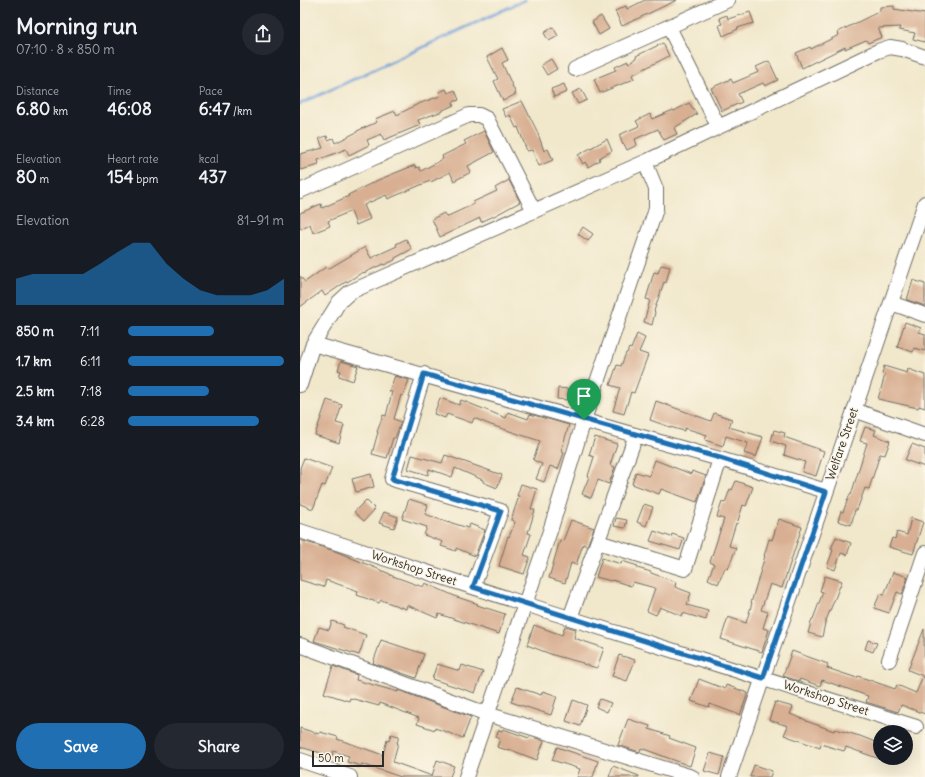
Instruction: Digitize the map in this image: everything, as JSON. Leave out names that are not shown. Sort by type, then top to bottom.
[{"type":"street","points":[[575,70],[728,0]]},
{"type":"street","points":[[669,27],[718,126]]},
{"type":"street","points":[[300,385],[313,344],[339,302],[350,292],[645,162],[878,51],[890,47],[902,49],[925,57]]},
{"type":"street","points":[[300,191],[469,115],[479,115],[487,119],[534,211]]},
{"type":"street","points":[[466,777],[552,528],[584,420],[656,209],[656,189],[645,162]]},
{"type":"street","name":"Welfare Street","points":[[729,777],[925,203]]},
{"type":"street","points":[[891,303],[925,315]]},
{"type":"street","points":[[313,344],[720,458],[826,492]]},
{"type":"street","points":[[424,374],[392,479],[501,511],[473,587]]},
{"type":"street","points":[[854,410],[925,435]]},
{"type":"street","points":[[570,618],[636,435]]},
{"type":"street","points":[[598,542],[685,569],[720,458]]},
{"type":"street","name":"Workshop Street","points":[[300,531],[525,604],[916,727]]},
{"type":"street","points":[[889,660],[925,553]]},
{"type":"street","points":[[300,645],[487,714],[692,777]]},
{"type":"street","points":[[300,760],[350,777]]},
{"type":"building","points":[[645,0],[677,0],[622,26],[615,11],[626,6],[627,9]]},
{"type":"building","points":[[894,6],[894,9],[925,14],[925,42],[913,39],[915,33],[899,30],[900,27],[878,28],[882,37],[868,43],[866,40],[845,49],[845,47],[802,68],[796,53],[810,47],[811,49],[839,35],[838,32],[880,11],[880,7]]},
{"type":"building","points":[[750,12],[754,23],[737,28],[738,29],[723,36],[719,25],[722,24],[719,18],[727,15],[728,19]]},
{"type":"building","points":[[601,16],[609,29],[599,35],[592,22]]},
{"type":"building","points":[[553,27],[558,36],[549,41],[544,33]]},
{"type":"building","points":[[663,43],[669,56],[632,75],[634,79],[600,93],[594,79],[616,70],[615,67],[628,61],[629,63],[637,58],[636,56]]},
{"type":"building","points":[[502,48],[508,60],[502,63],[516,94],[503,101],[494,81],[498,79],[487,57]]},
{"type":"building","points":[[551,59],[557,69],[547,75],[541,65]]},
{"type":"building","points":[[769,61],[778,80],[765,86],[763,83],[738,94],[742,102],[722,111],[711,88],[731,79],[733,83],[759,72],[756,67]]},
{"type":"building","points":[[564,84],[567,92],[554,97],[551,89]]},
{"type":"building","points":[[446,89],[448,93],[455,90],[459,100],[453,102],[454,105],[443,111],[418,120],[420,125],[384,140],[381,134],[367,140],[369,145],[349,155],[346,149],[318,160],[319,165],[300,170],[300,154],[323,148],[319,138],[327,136],[328,140],[333,138],[335,143],[377,122],[375,119],[395,111],[397,115],[418,104],[440,96],[439,92]]},
{"type":"building","points":[[581,89],[587,100],[578,104],[572,93]]},
{"type":"building","points":[[522,101],[537,131],[544,151],[548,149],[553,160],[539,166],[532,150],[527,151],[518,127],[516,128],[510,115],[506,117],[502,109]]},
{"type":"building","points":[[689,103],[697,114],[674,128],[677,134],[664,140],[658,129],[635,139],[637,145],[627,150],[624,144],[623,145],[619,135],[639,126],[636,121],[650,114],[652,119],[673,110],[674,111]]},
{"type":"building","points":[[484,131],[494,152],[468,166],[471,172],[454,181],[450,172],[431,182],[430,181],[388,199],[386,195],[364,205],[370,219],[356,225],[351,211],[328,221],[330,226],[313,233],[310,224],[300,229],[300,213],[321,204],[322,208],[349,196],[348,195],[378,180],[415,165],[416,168],[419,167],[421,171],[443,159],[442,156],[466,144],[464,141]]},
{"type":"building","points":[[607,139],[612,151],[599,158],[600,160],[588,167],[585,162],[583,164],[578,155]]},
{"type":"building","points":[[509,180],[520,202],[481,222],[480,218],[440,237],[432,219],[444,213],[446,217],[474,204],[473,202],[497,191],[495,188]]},
{"type":"building","points":[[583,227],[593,234],[588,241],[578,234]]},
{"type":"building","points":[[406,239],[412,249],[395,258],[395,260],[364,273],[363,272],[325,296],[322,291],[300,307],[300,276],[305,282],[326,267],[328,269],[365,247],[371,258],[397,246],[396,244]]},
{"type":"building","points":[[661,265],[670,267],[666,283],[664,282],[654,311],[652,325],[644,322],[650,300],[646,299],[654,272],[658,273]]},
{"type":"building","points":[[913,280],[925,284],[925,306],[907,300]]},
{"type":"building","points":[[905,322],[921,328],[919,332],[925,334],[925,351],[914,348],[913,352],[897,347]]},
{"type":"building","points":[[637,334],[645,338],[639,352],[648,355],[634,393],[631,392],[624,414],[613,411],[620,388],[610,385],[617,365],[621,366],[626,353],[629,348],[631,349]]},
{"type":"building","points":[[341,361],[358,366],[353,381],[339,376],[341,371],[338,370]]},
{"type":"building","points":[[884,366],[907,373],[908,369],[925,375],[925,408],[919,406],[918,408],[878,399],[885,375],[882,374]]},
{"type":"building","points":[[395,376],[409,380],[403,396],[401,395],[394,419],[401,422],[395,438],[393,438],[387,458],[372,454],[383,415],[386,416],[392,392],[389,391]]},
{"type":"building","points":[[558,388],[569,389],[568,400],[557,399]]},
{"type":"building","points":[[440,398],[459,405],[461,400],[506,418],[508,412],[528,419],[530,414],[569,425],[561,451],[564,453],[558,469],[550,466],[544,482],[536,479],[542,464],[533,460],[540,441],[474,418],[472,423],[447,414],[445,418],[434,414]]},
{"type":"building","points":[[327,400],[342,405],[336,423],[344,425],[339,443],[315,435]]},
{"type":"building","points":[[656,401],[711,421],[714,413],[732,419],[729,427],[763,437],[756,457],[744,453],[748,443],[726,436],[723,446],[705,440],[707,435],[685,428],[684,431],[650,420]]},
{"type":"building","points":[[865,427],[876,430],[874,435],[890,441],[885,455],[880,454],[869,489],[865,488],[857,510],[855,510],[851,525],[838,521],[841,511],[843,512],[850,494],[851,495],[867,443],[860,441]]},
{"type":"building","points":[[774,430],[785,433],[784,437],[824,451],[816,476],[802,472],[805,462],[784,455],[786,446],[771,441]]},
{"type":"building","points":[[595,437],[617,444],[610,465],[615,467],[609,484],[598,480],[591,498],[582,494],[589,477],[588,476],[594,457],[589,455]]},
{"type":"building","points":[[912,444],[925,449],[925,467],[905,460]]},
{"type":"building","points":[[412,455],[442,463],[445,455],[502,475],[497,488],[483,482],[483,480],[455,468],[452,477],[429,469],[428,475],[408,469]]},
{"type":"building","points":[[304,458],[332,468],[325,486],[322,485],[313,509],[300,504],[300,468]]},
{"type":"building","points":[[655,460],[691,474],[692,471],[706,476],[697,502],[661,489],[659,494],[632,484],[636,472],[649,476]]},
{"type":"building","points":[[371,474],[374,487],[356,492],[352,479]]},
{"type":"building","points":[[736,481],[753,487],[746,506],[743,505],[729,546],[736,548],[728,569],[725,568],[718,584],[708,579],[714,564],[710,562],[724,519],[717,517],[722,502],[725,503],[730,489],[732,490]]},
{"type":"building","points":[[521,484],[537,489],[531,509],[535,510],[528,533],[531,534],[524,555],[530,557],[524,574],[499,566],[508,536],[509,537],[515,522],[511,520],[519,496],[517,496]]},
{"type":"building","points":[[409,499],[428,505],[425,514],[449,523],[468,528],[470,524],[485,530],[475,556],[456,548],[456,551],[441,546],[443,542],[424,535],[427,527],[402,519]]},
{"type":"building","points":[[366,500],[375,509],[364,521],[354,512]]},
{"type":"building","points":[[644,504],[653,507],[646,526],[637,522]]},
{"type":"building","points":[[384,512],[398,517],[394,528],[379,523]]},
{"type":"building","points":[[616,518],[627,520],[625,528],[614,526]]},
{"type":"building","points":[[911,518],[923,522],[913,554],[889,547],[892,538],[895,539],[897,532],[907,535]]},
{"type":"building","points":[[779,519],[802,527],[782,588],[770,584],[761,610],[768,612],[763,628],[769,630],[762,652],[721,639],[728,617],[746,623],[769,539],[772,540]]},
{"type":"building","points":[[571,520],[594,528],[587,546],[583,544],[576,565],[571,563],[565,583],[549,578],[560,540],[563,541]]},
{"type":"building","points":[[654,531],[671,537],[672,534],[684,538],[680,550],[650,541]]},
{"type":"building","points":[[836,537],[851,543],[847,555],[841,553],[835,570],[827,567],[833,550],[831,549]]},
{"type":"building","points":[[300,540],[335,551],[390,575],[423,587],[425,583],[457,597],[478,604],[477,605],[505,614],[499,634],[439,614],[437,618],[407,605],[406,609],[381,600],[379,603],[357,595],[358,591],[326,580],[324,587],[300,580]]},
{"type":"building","points":[[602,558],[621,564],[622,561],[638,566],[637,568],[676,582],[675,587],[691,593],[687,605],[708,611],[706,620],[683,613],[682,616],[660,607],[656,615],[647,611],[655,588],[633,582],[631,586],[596,577]]},
{"type":"building","points":[[893,572],[908,577],[902,594],[897,592],[889,613],[874,608],[880,594],[884,595]]},
{"type":"building","points":[[825,576],[842,581],[825,623],[822,637],[808,633],[823,592],[820,591]]},
{"type":"building","points":[[332,621],[344,625],[343,627],[366,635],[359,655],[314,641],[319,627],[329,630]]},
{"type":"building","points":[[534,625],[562,635],[565,626],[576,629],[574,638],[604,648],[597,668],[553,655],[527,645]]},
{"type":"building","points":[[924,629],[925,714],[901,705],[898,712],[866,702],[868,696],[822,680],[820,686],[800,679],[799,681],[783,676],[792,651],[828,664],[827,668],[857,678],[858,676],[895,689],[897,685],[916,693],[923,676],[908,670]]},
{"type":"building","points":[[381,640],[424,654],[416,678],[373,663]]},
{"type":"building","points":[[868,640],[877,643],[873,652],[865,649]]},
{"type":"building","points":[[619,655],[635,660],[627,681],[612,676]]},
{"type":"building","points":[[437,664],[460,671],[462,665],[483,672],[475,693],[432,679]]},
{"type":"building","points":[[333,666],[357,675],[356,680],[398,692],[398,690],[471,717],[463,738],[435,728],[435,730],[417,724],[419,718],[380,703],[379,706],[350,698],[349,701],[324,693]]},
{"type":"building","points":[[699,679],[725,689],[726,685],[748,693],[740,715],[710,704],[709,707],[691,701]]},
{"type":"building","points":[[517,687],[541,695],[543,691],[557,696],[551,715],[511,702]]},
{"type":"building","points":[[600,699],[611,703],[607,712],[596,707]]},
{"type":"building","points":[[573,700],[587,705],[580,726],[566,721]]},
{"type":"building","points":[[775,702],[793,707],[790,714],[806,721],[834,731],[835,729],[873,741],[873,757],[846,747],[844,751],[821,744],[820,748],[784,735],[788,726],[769,720]]},
{"type":"building","points":[[628,719],[650,726],[649,729],[670,736],[669,738],[696,748],[690,766],[641,748],[640,752],[618,745]]},
{"type":"building","points":[[300,728],[319,734],[320,732],[338,737],[337,739],[383,755],[387,740],[389,741],[391,734],[399,736],[393,762],[432,776],[437,760],[454,766],[450,777],[401,777],[362,764],[361,766],[347,762],[349,756],[333,751],[332,756],[300,747]]},
{"type":"building","points":[[503,729],[529,738],[530,736],[544,741],[537,760],[511,750],[497,747],[500,739],[496,737],[499,730],[502,731]]},
{"type":"building","points":[[557,747],[598,761],[593,777],[577,777],[580,769],[552,760]]},
{"type":"building","points":[[710,753],[724,757],[719,775],[704,771]]},
{"type":"building","points":[[754,765],[772,771],[770,777],[750,777]]},
{"type":"building","points":[[613,766],[639,776],[639,777],[609,777]]},
{"type":"waterway","points":[[300,104],[525,0]]},
{"type":"route","points":[[424,374],[584,420],[720,458],[826,492],[763,678],[473,587],[501,511],[392,479],[424,374]]}]
